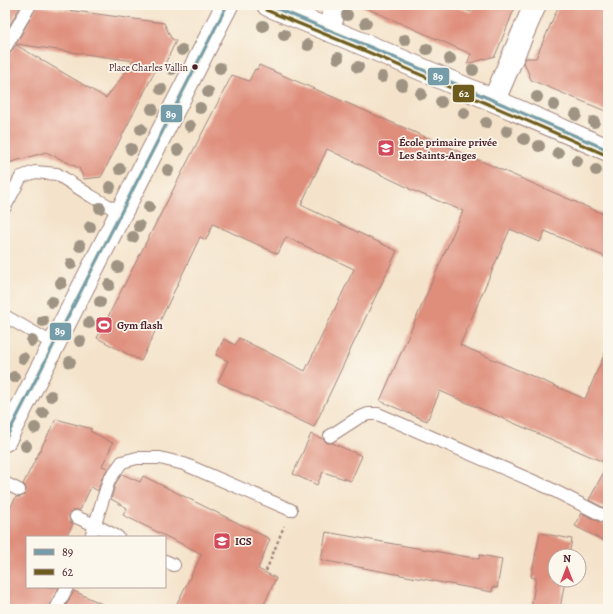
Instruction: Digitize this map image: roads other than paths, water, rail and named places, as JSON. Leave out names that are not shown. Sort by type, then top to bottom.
[{"type":"street","points":[[5,440],[227,5]]},
{"type":"street","points":[[268,5],[494,100],[608,150]]},
{"type":"street","points":[[328,30],[336,5]]},
{"type":"street","points":[[494,100],[535,5]]},
{"type":"lane","points":[[5,48],[30,5]]},
{"type":"lane","points":[[5,207],[21,177],[35,172],[57,174],[121,213]]},
{"type":"lane","points":[[5,316],[54,344]]},
{"type":"lane","points":[[330,436],[358,418],[368,414],[378,414],[547,487],[608,518]]},
{"type":"lane","points":[[91,536],[109,480],[122,462],[137,458],[160,458],[184,464],[291,510]]},
{"type":"lane","points":[[5,483],[19,490]]},
{"type":"lane","points":[[76,517],[116,536]]},
{"type":"lane","points":[[56,609],[66,588]]},
{"type":"place","name":"Place Charles Vallin","points":[[195,67]]},
{"type":"place","name":"École primaire privée Les Saints-Anges","points":[[386,148]]},
{"type":"place","name":"Gym flash","points":[[104,325]]},
{"type":"place","name":"ICS","points":[[222,541]]}]
